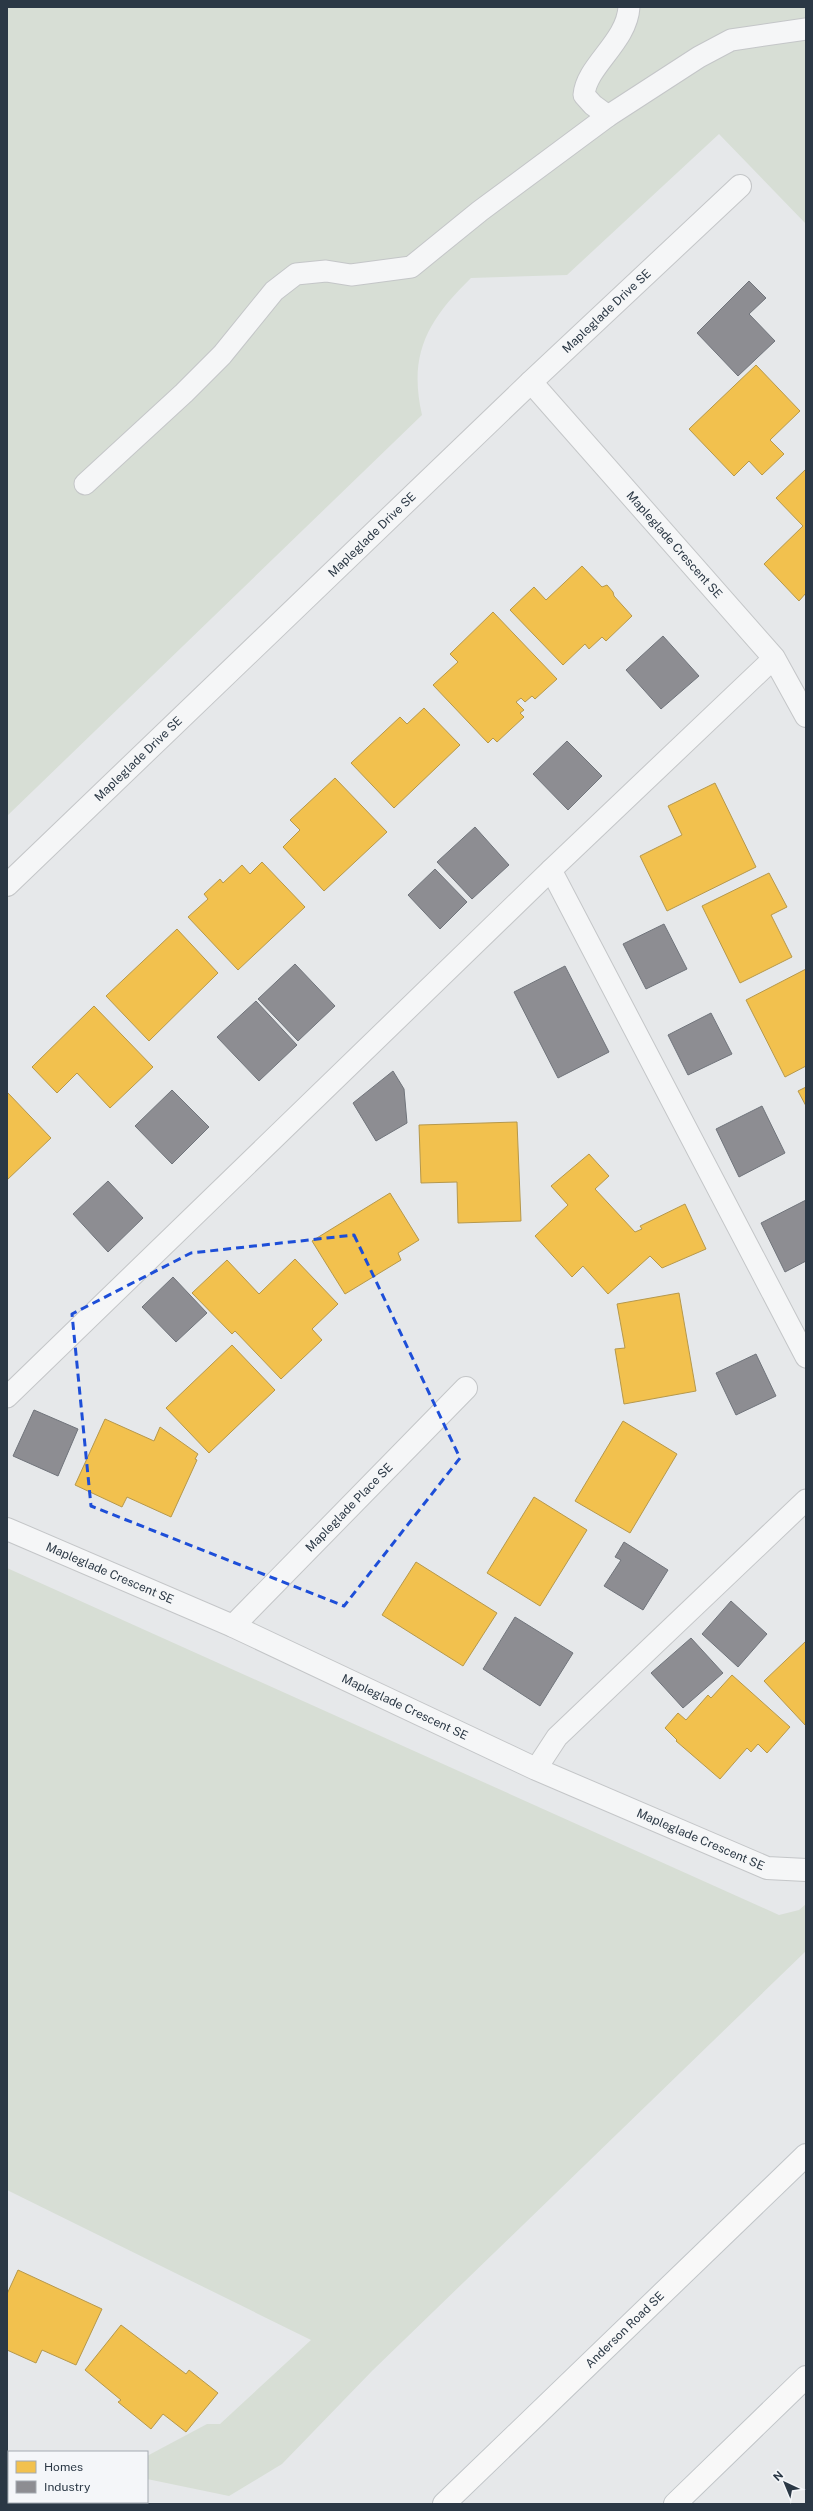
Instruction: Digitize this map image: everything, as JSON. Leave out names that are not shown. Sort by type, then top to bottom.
[{"type":"main road","name":"Anderson Road SE","points":[[444,2504],[806,2154]]},
{"type":"main road","points":[[675,2504],[806,2377]]},
{"type":"street","name":"Mapleglade Drive SE","points":[[7,885],[531,382],[740,186]]},
{"type":"street","name":"Mapleglade Crescent SE","points":[[531,382],[774,658],[806,716]]},
{"type":"street","name":"Mapleglade Place SE","points":[[233,1626],[466,1388]]},
{"type":"street","name":"Mapleglade Crescent SE","points":[[7,1529],[233,1626],[536,1769],[767,1868],[806,1870]]},
{"type":"lane","points":[[608,116],[593,105],[584,95],[585,85],[613,47],[629,19],[630,7]]},
{"type":"lane","points":[[85,484],[184,393],[222,355],[274,291],[296,274],[326,271],[351,275],[411,267],[480,211],[608,116],[699,57],[731,40],[806,29]]},
{"type":"lane","points":[[7,1397],[551,870],[774,658]]},
{"type":"lane","points":[[551,870],[806,1356]]},
{"type":"lane","points":[[536,1769],[557,1737],[806,1500]]},
{"type":"highlighted area","points":[[354,1235],[460,1458],[344,1606],[91,1506],[72,1314],[191,1253]]},
{"type":"shaded area","points":[[7,7],[806,7],[806,224],[719,134],[567,275],[471,278],[443,309],[425,339],[420,356],[418,374],[418,393],[422,415],[7,816]]},
{"type":"shaded area","points":[[7,1568],[779,1915],[799,1910],[806,1904],[806,1951],[372,2371],[282,2464],[229,2496],[148,2479],[148,2455],[207,2424],[220,2424],[311,2340],[7,2190]]},
{"type":"building: Homes","points":[[756,365],[800,411],[770,440],[784,454],[762,475],[749,461],[734,476],[689,429]]},
{"type":"building: Homes","points":[[806,469],[806,593],[799,601],[764,564],[803,526],[776,498]]},
{"type":"building: Homes","points":[[582,566],[602,587],[607,585],[613,592],[614,596],[632,616],[606,641],[602,637],[589,649],[585,644],[563,665],[510,610],[534,587],[546,600]]},
{"type":"building: Homes","points":[[493,612],[557,679],[535,699],[532,696],[525,702],[521,698],[516,702],[524,710],[520,713],[524,717],[497,742],[493,738],[488,743],[433,685],[458,662],[450,654]]},
{"type":"building: Homes","points":[[424,708],[460,745],[394,808],[351,763],[400,717],[407,724]]},
{"type":"building: Homes","points":[[335,778],[387,832],[324,891],[283,847],[300,830],[290,820]]},
{"type":"building: Homes","points":[[715,783],[756,867],[667,911],[640,856],[682,835],[668,806]]},
{"type":"building: Homes","points":[[262,862],[305,907],[238,970],[188,917],[208,899],[204,894],[220,879],[223,883],[242,865],[250,874]]},
{"type":"building: Homes","points":[[769,873],[787,907],[771,915],[792,957],[740,983],[702,906]]},
{"type":"building: Homes","points":[[177,929],[218,973],[149,1041],[106,996]]},
{"type":"building: Homes","points":[[806,969],[806,1066],[785,1077],[746,1000]]},
{"type":"building: Homes","points":[[94,1006],[153,1067],[110,1108],[77,1073],[57,1093],[32,1067]]},
{"type":"building: Homes","points":[[806,1087],[806,1106],[798,1091]]},
{"type":"building: Homes","points":[[8,1093],[51,1138],[7,1180],[7,1094]]},
{"type":"building: Homes","points":[[517,1122],[521,1221],[458,1223],[457,1182],[421,1183],[419,1125]]},
{"type":"building: Homes","points":[[589,1154],[609,1176],[595,1189],[635,1232],[642,1229],[640,1226],[685,1204],[706,1249],[662,1268],[650,1256],[608,1294],[583,1266],[572,1277],[535,1236],[568,1205],[551,1186]]},
{"type":"building: Homes","points":[[390,1193],[419,1240],[398,1253],[401,1260],[345,1294],[312,1241]]},
{"type":"building: Homes","points":[[295,1259],[338,1304],[312,1329],[322,1340],[281,1379],[235,1331],[232,1334],[192,1293],[227,1260],[259,1294]]},
{"type":"building: Homes","points":[[679,1293],[696,1391],[624,1404],[615,1349],[625,1348],[617,1304]]},
{"type":"building: Homes","points":[[232,1345],[275,1390],[209,1453],[166,1408]]},
{"type":"building: Homes","points":[[105,1419],[154,1441],[160,1427],[198,1454],[195,1459],[197,1460],[171,1517],[127,1497],[122,1507],[75,1485]]},
{"type":"building: Homes","points":[[623,1421],[677,1454],[630,1533],[575,1501]]},
{"type":"building: Homes","points":[[534,1497],[587,1530],[540,1606],[487,1573]]},
{"type":"building: Homes","points":[[416,1562],[497,1613],[463,1666],[382,1615]]},
{"type":"building: Homes","points":[[806,1641],[806,1726],[764,1681]]},
{"type":"building: Homes","points":[[732,1675],[790,1727],[767,1753],[758,1744],[751,1752],[747,1748],[720,1779],[676,1741],[677,1740],[665,1728],[678,1713],[686,1720],[708,1695],[711,1698]]},
{"type":"building: Homes","points":[[18,2270],[102,2309],[76,2365],[42,2350],[36,2363],[7,2350],[7,2294]]},
{"type":"building: Homes","points":[[121,2325],[186,2374],[189,2370],[218,2393],[186,2432],[163,2414],[151,2429],[118,2402],[121,2400],[85,2370]]},
{"type":"building: Industry","points":[[749,281],[766,298],[749,314],[775,341],[738,376],[697,333]]},
{"type":"building: Industry","points":[[663,636],[699,676],[661,709],[626,670]]},
{"type":"building: Industry","points":[[567,741],[602,776],[568,810],[533,774]]},
{"type":"building: Industry","points":[[475,827],[509,865],[472,899],[437,862]]},
{"type":"building: Industry","points":[[435,869],[467,902],[440,929],[408,895]]},
{"type":"building: Industry","points":[[664,924],[687,969],[646,989],[623,944]]},
{"type":"building: Industry","points":[[295,964],[335,1006],[298,1041],[258,999]]},
{"type":"building: Industry","points":[[565,966],[609,1052],[558,1078],[514,992]]},
{"type":"building: Industry","points":[[256,1001],[297,1045],[259,1081],[217,1037]]},
{"type":"building: Industry","points":[[711,1013],[732,1054],[688,1075],[668,1035]]},
{"type":"building: Industry","points":[[393,1071],[404,1089],[407,1123],[376,1141],[353,1103]]},
{"type":"building: Industry","points":[[172,1090],[209,1127],[172,1164],[135,1126]]},
{"type":"building: Industry","points":[[762,1106],[785,1153],[739,1177],[716,1129]]},
{"type":"building: Industry","points":[[108,1181],[143,1218],[108,1252],[73,1214]]},
{"type":"building: Industry","points":[[806,1200],[806,1261],[785,1272],[761,1223]]},
{"type":"building: Industry","points":[[173,1277],[207,1313],[176,1342],[142,1307]]},
{"type":"building: Industry","points":[[756,1354],[776,1396],[736,1415],[716,1373]]},
{"type":"building: Industry","points":[[34,1410],[78,1429],[58,1476],[13,1456]]},
{"type":"building: Industry","points":[[624,1542],[668,1570],[643,1610],[604,1586],[621,1560],[615,1557]]},
{"type":"building: Industry","points":[[731,1601],[767,1634],[738,1667],[702,1634]]},
{"type":"building: Industry","points":[[515,1617],[573,1653],[540,1706],[483,1669]]},
{"type":"building: Industry","points":[[691,1638],[723,1673],[683,1708],[651,1673]]}]
